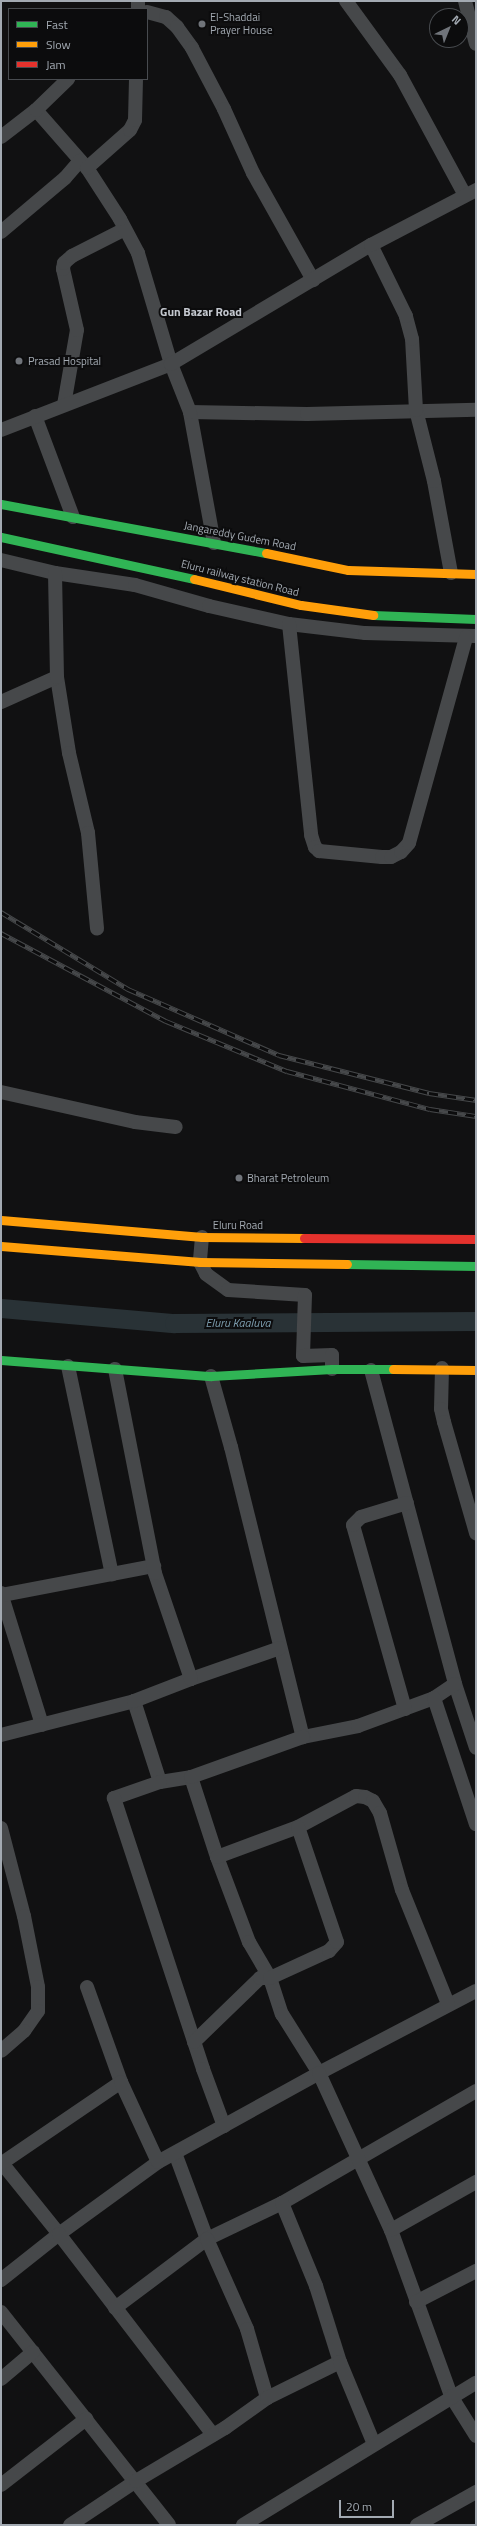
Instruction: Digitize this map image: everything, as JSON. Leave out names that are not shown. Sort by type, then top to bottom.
[{"type":"main road","name":"Jangareddy Gudem Road","points":[[1,504],[214,543],[348,570],[476,574]]},
{"type":"main road","name":"Eluru railway station Road","points":[[1,537],[134,564],[301,605],[360,614],[476,619]]},
{"type":"main road","name":"Eluru Road","points":[[1,1220],[202,1237],[476,1239]]},
{"type":"main road","points":[[1,1246],[200,1262],[476,1266]]},
{"type":"main road","points":[[1,1360],[211,1376],[332,1369],[371,1370],[435,1368],[476,1370]]},
{"type":"street","points":[[1,430],[172,364],[371,246],[471,192],[400,75],[346,1]]},
{"type":"street","points":[[466,1],[476,44]]},
{"type":"street","points":[[148,12],[166,18],[177,27],[192,48],[224,108],[253,174],[313,280]]},
{"type":"street","points":[[1,137],[36,110],[67,80]]},
{"type":"street","points":[[1,232],[65,178],[130,130],[135,120],[136,80]]},
{"type":"street","points":[[36,110],[84,164],[125,229],[138,253],[172,364],[190,412],[214,543]]},
{"type":"street","points":[[64,405],[77,330],[63,269],[64,262],[72,256],[125,229]]},
{"type":"street","points":[[371,246],[406,316],[412,339],[416,410],[434,481],[451,574]]},
{"type":"street","points":[[190,412],[307,414],[416,410],[476,410]]},
{"type":"street","points":[[35,416],[73,518]]},
{"type":"street","points":[[1,560],[54,573],[135,585],[209,606],[289,624],[365,633],[471,636],[409,843],[401,852],[392,857],[319,850],[314,847],[311,834],[289,624]]},
{"type":"street","points":[[54,573],[58,677],[69,754],[88,833],[98,929]]},
{"type":"street","points":[[1,702],[58,677]]},
{"type":"street","points":[[1,1092],[135,1122],[176,1126]]},
{"type":"street","points":[[202,1237],[200,1262],[206,1274],[228,1290],[264,1294],[305,1295],[303,1356],[332,1355],[332,1369]]},
{"type":"street","points":[[68,1366],[112,1574]]},
{"type":"street","points":[[435,1368],[442,1416],[476,1533]]},
{"type":"street","points":[[115,1369],[154,1566],[191,1679]]},
{"type":"street","points":[[371,1370],[455,1684],[476,1748]]},
{"type":"street","points":[[211,1376],[231,1447],[303,1737]]},
{"type":"street","points":[[405,1709],[354,1525],[361,1517],[407,1504]]},
{"type":"street","points":[[42,1725],[1,1594],[154,1566]]},
{"type":"street","points":[[1,1735],[134,1701],[191,1679],[280,1648]]},
{"type":"street","points":[[224,2126],[194,2042],[114,1798],[160,1782],[191,1777],[303,1737],[358,1726],[434,1698],[455,1684]]},
{"type":"street","points":[[434,1698],[476,1824]]},
{"type":"street","points":[[134,1701],[160,1782]]},
{"type":"street","points":[[191,1777],[249,1942],[270,1978],[282,2014],[319,2073],[358,2161],[391,2230],[451,2396],[476,2436]]},
{"type":"street","points":[[218,1857],[298,1827],[356,1796],[365,1797],[373,1801],[380,1813],[402,1890],[448,2004]]},
{"type":"street","points":[[194,2042],[260,1978],[270,1978],[329,1950],[337,1942],[298,1827]]},
{"type":"street","points":[[1,1828],[24,1916],[38,1987],[38,2011],[24,2031],[1,2051]]},
{"type":"street","points":[[87,1987],[121,2082],[158,2162]]},
{"type":"street","points":[[1,2280],[59,2234],[158,2162],[319,2073],[448,2004],[476,1991]]},
{"type":"street","points":[[121,2082],[2,2162],[213,2435]]},
{"type":"street","points":[[115,2308],[207,2240],[282,2203],[358,2161],[476,2091]]},
{"type":"street","points":[[175,2153],[207,2240],[247,2329],[268,2398]]},
{"type":"street","points":[[391,2230],[476,2182]]},
{"type":"street","points":[[282,2203],[316,2286],[340,2362],[374,2444]]},
{"type":"street","points":[[416,2302],[476,2270]]},
{"type":"street","points":[[1,2312],[136,2481],[169,2525]]},
{"type":"street","points":[[1,2378],[33,2352]]},
{"type":"street","points":[[70,2525],[136,2481],[213,2435],[268,2398],[340,2362]]},
{"type":"street","points":[[243,2525],[259,2521],[374,2444],[451,2396],[476,2383]]},
{"type":"street","points":[[1,2486],[86,2419]]},
{"type":"street","points":[[417,2525],[476,2492]]},
{"type":"waterway","name":"Eluru Kaaluva","points":[[1,1308],[174,1323],[476,1321]]},
{"type":"railway","points":[[1,912],[128,989],[279,1055],[429,1093],[476,1100]]},
{"type":"railway","points":[[1,933],[166,1021],[287,1071],[430,1109],[476,1116]]},
{"type":"traffic: fast","points":[[1,504],[266,553]]},
{"type":"traffic: fast","points":[[1,537],[194,579]]},
{"type":"traffic: fast","points":[[373,615],[476,619]]},
{"type":"traffic: fast","points":[[347,1264],[476,1266]]},
{"type":"traffic: fast","points":[[1,1360],[211,1376],[332,1369],[393,1369]]},
{"type":"traffic: slow","points":[[266,553],[348,570],[476,574]]},
{"type":"traffic: slow","points":[[194,579],[301,605],[373,615]]},
{"type":"traffic: slow","points":[[1,1220],[202,1237],[304,1238]]},
{"type":"traffic: slow","points":[[1,1246],[200,1262],[347,1264]]},
{"type":"traffic: slow","points":[[393,1369],[476,1370]]},
{"type":"traffic: jam","points":[[304,1238],[476,1239]]},
{"type":"place","name":"El-Shaddai Prayer House","points":[[202,24]]},
{"type":"place","name":"Prasad Hospital","points":[[19,361]]},
{"type":"place","name":"Bharat Petroleum","points":[[239,1178]]},
{"type":"district","name":"Gun Bazar Road","points":[[201,312]]}]
